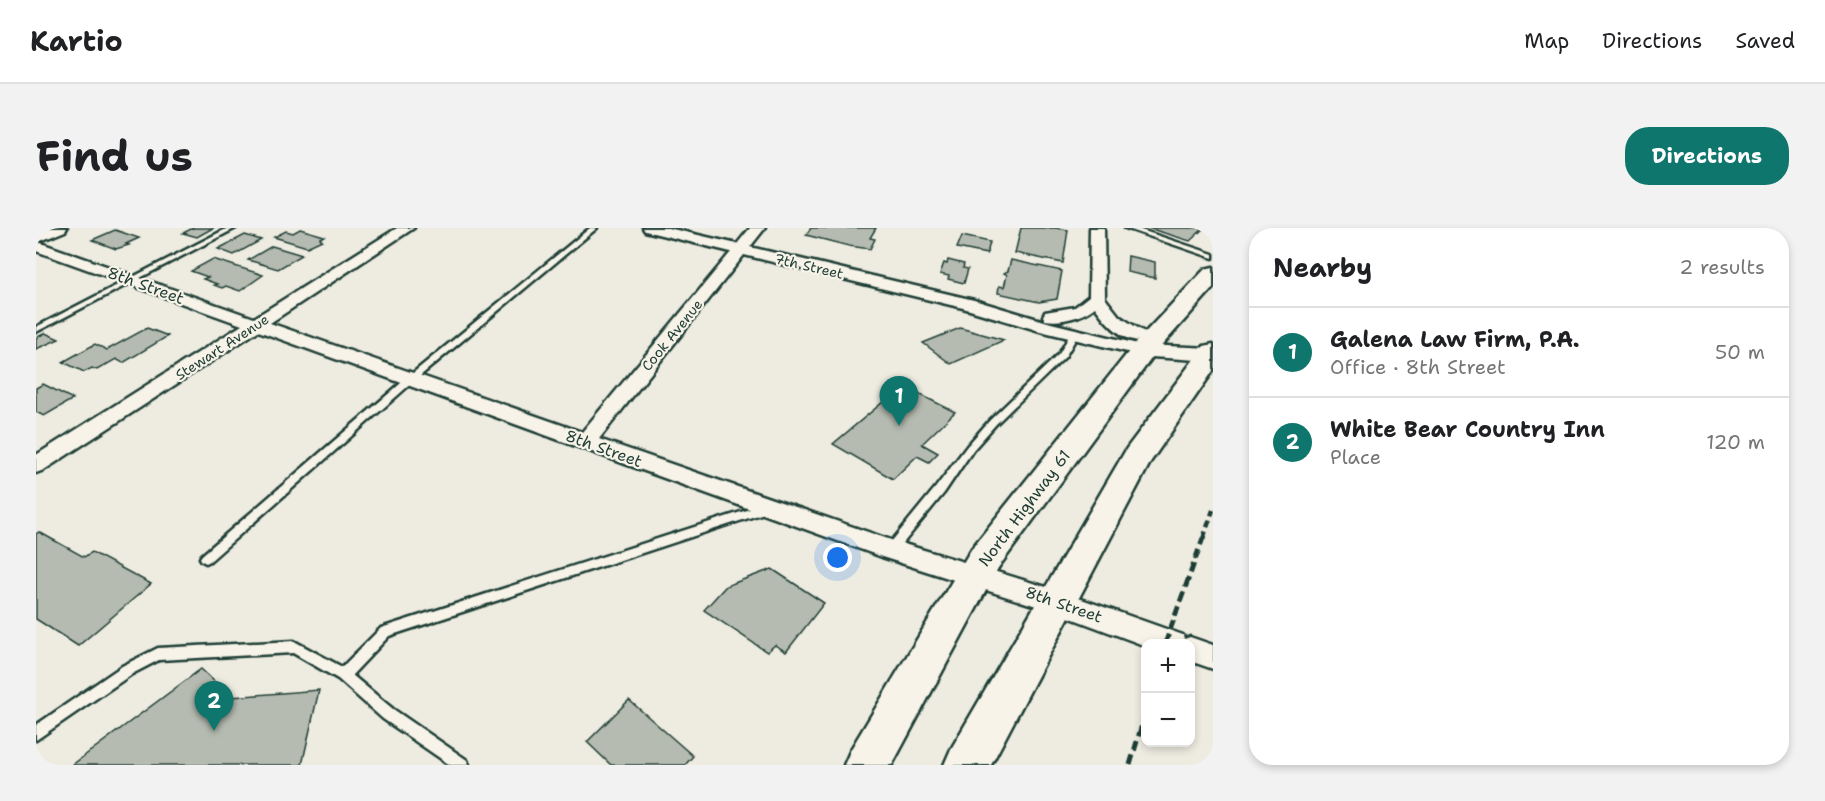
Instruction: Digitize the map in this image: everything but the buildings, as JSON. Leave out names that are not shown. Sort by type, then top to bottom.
[{"type":"main road","name":"North Highway 61","points":[[867,765],[975,574],[1145,342],[1213,274]]},
{"type":"main road","points":[[967,765],[1138,456],[1212,355]]},
{"type":"street","points":[[36,238],[60,228]]},
{"type":"street","name":"Stewart Avenue","points":[[36,465],[407,228]]},
{"type":"street","name":"7th Street","points":[[650,228],[968,304],[1075,333],[1145,342],[1212,355]]},
{"type":"street","name":"Cook Avenue","points":[[586,441],[758,228]]},
{"type":"street","points":[[1097,228],[1097,298],[1113,320],[1145,342]]},
{"type":"street","name":"8th Street","points":[[36,246],[769,507],[891,549],[1056,601],[1159,639]]},
{"type":"street","points":[[1052,316],[1080,311],[1097,298]]},
{"type":"street","name":"7th Street","points":[[968,304],[993,303],[1052,316],[1145,342]]},
{"type":"street","points":[[1195,650],[1213,657]]},
{"type":"lane","points":[[36,330],[233,228]]},
{"type":"lane","points":[[206,558],[411,379],[594,228]]},
{"type":"lane","points":[[1128,228],[1213,256]]},
{"type":"lane","points":[[891,549],[970,448],[993,422],[1062,355],[1075,333]]},
{"type":"lane","points":[[343,675],[385,632],[769,507]]},
{"type":"lane","points":[[36,734],[127,670],[158,654],[294,647],[343,675],[388,714],[462,765]]},
{"type":"railway","points":[[1203,539],[1213,510]]},
{"type":"railway","points":[[1167,639],[1203,538]]},
{"type":"railway","points":[[1130,765],[1141,728]]},
{"type":"place","name":"Galena Law Firm, P.A.","points":[[899,426]]},
{"type":"place","name":"White Bear Country Inn","points":[[214,731]]}]
